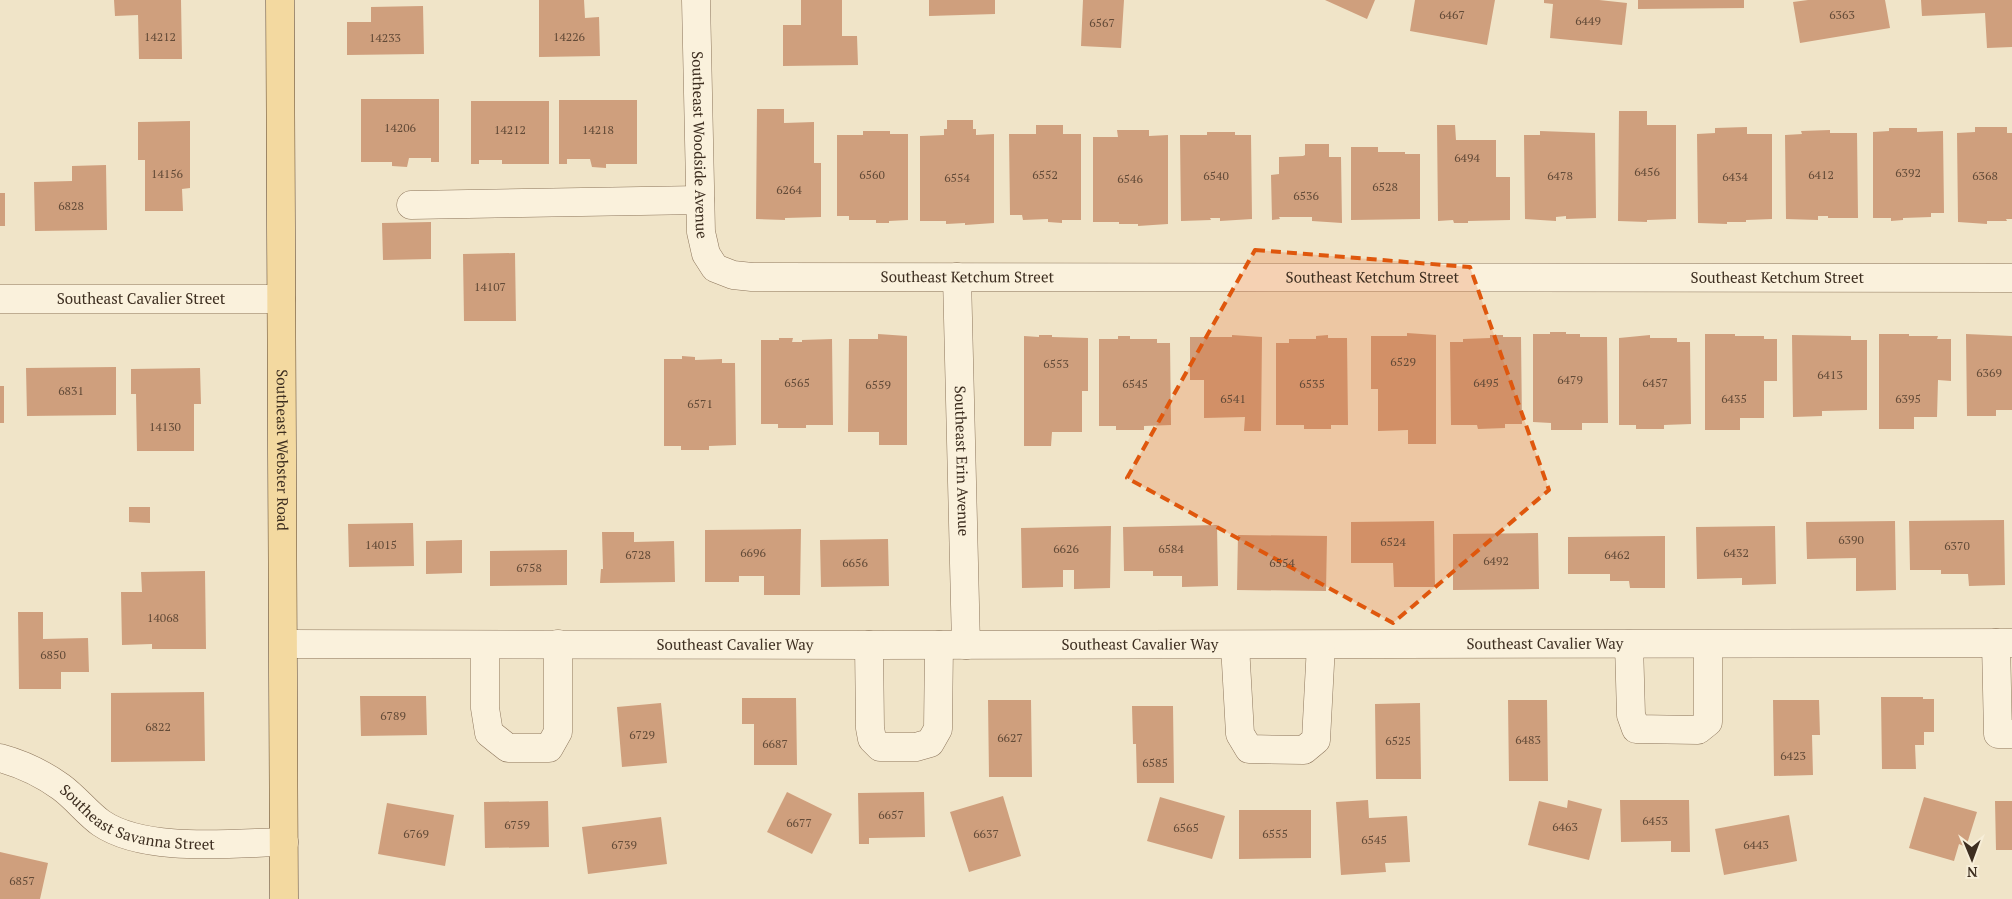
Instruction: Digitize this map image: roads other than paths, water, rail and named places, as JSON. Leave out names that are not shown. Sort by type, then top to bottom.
[{"type":"main road","name":"Southeast Webster Road","points":[[280,0],[284,899]]},
{"type":"street","name":"Southeast Woodside Avenue","points":[[696,0],[701,232],[706,254],[715,268],[733,275]]},
{"type":"street","points":[[411,204],[700,200]]},
{"type":"street","name":"Southeast Ketchum Street","points":[[733,275],[752,277],[2012,278]]},
{"type":"street","name":"Southeast Erin Avenue","points":[[869,646],[870,728],[872,739],[880,747],[916,747],[930,743],[938,729],[952,645],[957,277]]},
{"type":"street","name":"Southeast Cavalier Street","points":[[0,299],[281,299]]},
{"type":"street","name":"Southeast Cavalier Way","points":[[284,644],[869,646],[2004,643],[1998,734],[2012,734]]},
{"type":"street","points":[[485,645],[485,708],[489,733],[508,748],[550,748],[558,732],[558,644]]},
{"type":"street","points":[[1630,644],[1631,715],[1636,729],[1698,730],[1708,722],[1708,644]]},
{"type":"street","points":[[1235,645],[1240,734],[1249,749],[1304,750],[1316,740],[1322,645]]},
{"type":"street","name":"Southeast Savanna Street","points":[[0,758],[36,772],[62,788],[102,823],[137,839],[168,843],[284,842]]}]
